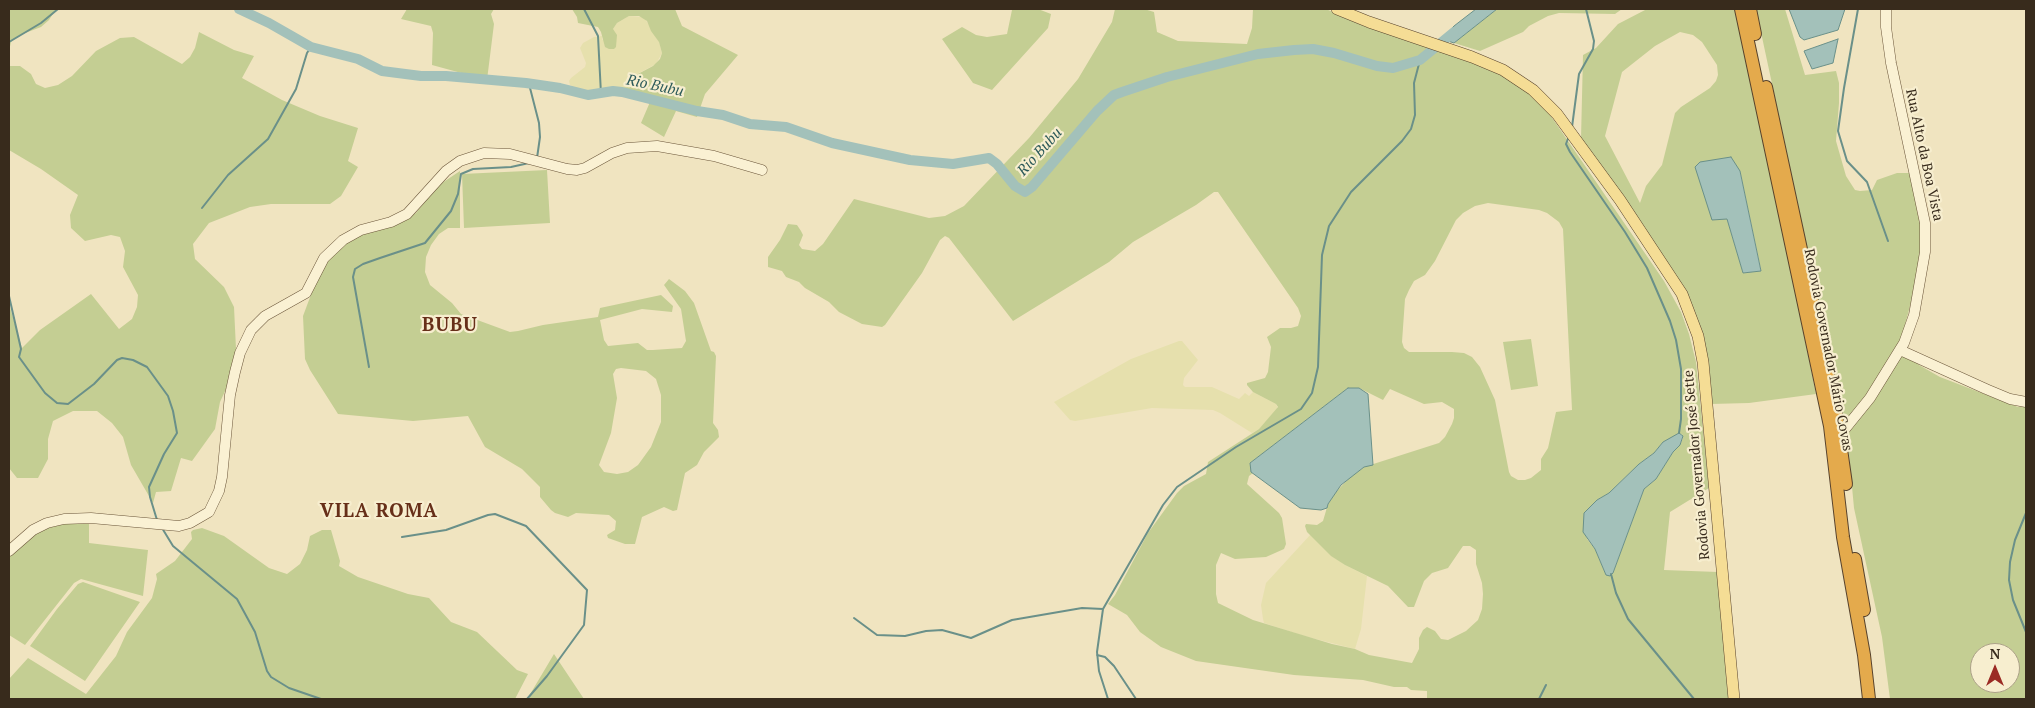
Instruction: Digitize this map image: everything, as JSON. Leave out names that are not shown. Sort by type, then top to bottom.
[{"type":"highway","name":"Rodovia Governador Mário Covas","points":[[1741,9],[1830,426],[1843,537],[1864,655],[1869,699]]},
{"type":"highway","name":"Rodovia Governador Mário Covas","points":[[1750,9],[1840,436],[1850,530],[1878,699]]},
{"type":"main road","name":"Rodovia Governador José Sette","points":[[1337,9],[1503,70],[1534,90],[1557,114],[1576,139],[1664,265],[1690,312],[1698,336],[1703,362],[1734,699]]},
{"type":"street","name":"Rua Alto da Boa Vista","points":[[1840,436],[1870,398],[1900,350],[1914,315],[1925,252],[1925,223],[1921,194],[1904,127],[1891,63],[1886,27],[1886,9]]},
{"type":"street","points":[[9,551],[33,530],[47,523],[64,519],[91,518],[179,526],[190,523],[209,512],[219,492],[222,477],[230,395],[235,372],[240,353],[251,330],[265,316],[306,292],[324,258],[343,240],[361,230],[391,222],[406,214],[446,171],[460,160],[473,155],[510,154],[577,170],[627,148],[657,146],[714,156],[762,170]]},
{"type":"street","points":[[1900,350],[2010,399],[2026,402]]},
{"type":"shaded area","points":[[629,16],[644,17],[659,41],[662,53],[656,64],[637,74],[635,87],[632,88],[612,88],[590,92],[580,91],[570,85],[569,81],[571,78],[585,67],[586,63],[580,48],[583,43],[594,37],[602,36],[602,40],[613,32],[617,23]]},
{"type":"shaded area","points":[[1182,341],[1198,360],[1184,378],[1183,385],[1185,387],[1212,387],[1239,399],[1245,393],[1249,396],[1253,392],[1276,404],[1278,409],[1259,429],[1252,433],[1213,410],[1152,408],[1075,421],[1070,420],[1054,402],[1131,359]]},
{"type":"shaded area","points":[[1311,534],[1332,556],[1367,576],[1361,629],[1355,649],[1304,636],[1264,623],[1261,605],[1266,583]]},
{"type":"green space","points":[[9,9],[56,9],[49,20],[41,27],[20,35],[11,42],[9,51]]},
{"type":"green space","points":[[407,9],[494,9],[491,14],[494,24],[487,80],[432,65],[433,33],[431,26],[401,19]]},
{"type":"green space","points":[[572,9],[675,9],[682,26],[738,55],[705,94],[697,117],[676,111],[664,137],[641,123],[650,102],[612,88],[635,87],[636,75],[653,66],[660,59],[662,53],[659,42],[647,21],[639,16],[629,16],[617,23],[613,29],[617,35],[616,47],[609,49],[605,47],[598,27],[578,23]]},
{"type":"green space","points":[[1038,9],[1051,14],[1048,28],[992,90],[973,83],[942,39],[962,27],[976,35],[987,37],[1007,34],[1012,10]]},
{"type":"green space","points":[[1115,9],[1144,9],[1154,12],[1157,32],[1178,41],[1247,44],[1252,28],[1253,9],[1326,9],[1364,26],[1494,66],[1544,106],[1664,281],[1681,312],[1689,334],[1696,362],[1709,488],[1670,512],[1664,570],[1718,572],[1731,699],[1427,699],[1427,691],[1411,690],[1407,687],[1394,687],[1363,680],[1294,675],[1196,661],[1161,647],[1140,632],[1127,615],[1108,604],[1115,595],[1148,533],[1177,493],[1184,486],[1206,474],[1208,462],[1259,429],[1278,407],[1276,404],[1253,392],[1247,383],[1265,378],[1268,372],[1271,347],[1267,337],[1280,328],[1298,326],[1301,316],[1298,308],[1218,192],[1214,192],[1196,205],[1133,242],[1109,262],[1013,321],[949,238],[945,236],[940,240],[922,273],[882,327],[862,324],[839,312],[829,302],[805,288],[799,282],[786,277],[782,271],[768,267],[768,257],[788,224],[797,225],[801,231],[803,235],[799,245],[802,249],[815,251],[823,244],[854,199],[929,218],[945,216],[964,206],[1029,138],[1078,79],[1112,22]],"holes":[[[1488,203],[1539,210],[1547,213],[1559,222],[1563,229],[1572,410],[1556,412],[1548,448],[1541,459],[1541,470],[1525,480],[1518,480],[1511,476],[1509,472],[1495,400],[1480,367],[1472,357],[1464,353],[1452,352],[1409,352],[1404,348],[1402,342],[1405,299],[1414,281],[1425,275],[1435,261],[1456,220],[1475,206]],[[1348,388],[1359,388],[1383,400],[1390,389],[1424,404],[1442,402],[1454,409],[1452,424],[1445,437],[1439,443],[1364,467],[1348,479],[1336,492],[1328,504],[1323,521],[1317,525],[1306,524],[1305,526],[1307,532],[1331,556],[1388,586],[1408,607],[1414,607],[1424,581],[1432,573],[1448,568],[1463,546],[1470,546],[1476,550],[1476,564],[1482,583],[1482,609],[1478,620],[1466,631],[1448,640],[1441,639],[1435,631],[1427,627],[1419,638],[1419,649],[1412,663],[1369,655],[1355,649],[1253,620],[1218,603],[1216,594],[1216,565],[1221,553],[1235,559],[1266,557],[1284,549],[1286,544],[1282,518],[1279,513],[1247,484],[1249,476],[1253,473],[1250,463]],[[1682,434],[1683,438],[1680,445],[1673,452],[1656,479],[1644,489],[1613,573],[1606,575],[1595,549],[1587,539],[1584,513],[1654,453],[1663,442]]]},
{"type":"green space","points":[[1497,9],[1622,9],[1615,14],[1559,13],[1548,16],[1529,26],[1523,32],[1480,51],[1454,43]]},
{"type":"green space","points":[[1647,9],[1738,9],[1816,394],[1749,403],[1711,404],[1700,332],[1581,139],[1583,55],[1596,48],[1618,24]],"holes":[[[1680,32],[1693,35],[1702,42],[1717,65],[1718,75],[1710,88],[1675,113],[1662,165],[1646,186],[1640,203],[1605,136],[1622,72],[1655,46]],[[1740,171],[1761,270],[1743,273],[1727,218]]]},
{"type":"green space","points":[[1756,9],[1785,9],[1805,75],[1836,71],[1839,83],[1839,103],[1836,141],[1846,176],[1855,190],[1872,190],[1877,180],[1897,173],[1910,173],[1923,225],[1923,257],[1901,340],[1919,365],[1940,377],[2018,407],[2026,405],[2026,699],[1890,699],[1882,637],[1854,508],[1849,455],[1832,364]]},
{"type":"green space","points":[[199,32],[234,50],[254,56],[242,78],[282,100],[320,116],[358,128],[348,161],[358,167],[341,196],[330,204],[271,204],[250,207],[209,223],[193,244],[195,259],[224,287],[234,307],[236,349],[232,376],[220,402],[215,429],[192,461],[181,458],[171,491],[156,492],[153,503],[131,465],[123,437],[112,423],[97,411],[73,411],[53,421],[48,439],[48,459],[38,478],[17,478],[9,468],[9,304],[22,348],[40,330],[91,294],[119,329],[132,319],[137,307],[138,295],[123,267],[125,251],[120,237],[111,235],[85,241],[71,228],[70,215],[78,195],[41,169],[9,150],[9,66],[20,66],[31,74],[36,84],[45,88],[58,85],[72,76],[96,51],[120,38],[134,37],[182,64],[190,57],[195,48]]},
{"type":"green space","points":[[547,170],[550,223],[464,228],[462,174]]},
{"type":"green space","points":[[460,171],[460,228],[448,228],[439,234],[431,245],[426,257],[425,272],[430,285],[452,303],[461,314],[510,332],[598,317],[600,308],[661,295],[673,306],[672,312],[642,309],[600,320],[604,340],[608,346],[638,343],[647,350],[653,350],[682,348],[686,341],[681,309],[664,285],[669,279],[685,291],[694,303],[711,351],[716,356],[713,423],[718,430],[719,437],[704,452],[697,465],[685,473],[677,510],[673,511],[664,507],[642,517],[635,544],[625,544],[608,538],[607,535],[615,530],[616,521],[609,515],[576,513],[568,517],[551,510],[540,497],[540,487],[522,469],[485,447],[468,416],[413,421],[338,414],[310,370],[305,359],[303,316],[321,268],[340,243],[378,228],[398,223],[416,213],[436,187]],"holes":[[[621,368],[646,371],[656,379],[661,395],[661,422],[651,447],[638,465],[628,472],[617,474],[604,472],[599,465],[611,433],[617,398],[613,374],[616,369]]]},
{"type":"green space","points":[[1531,339],[1538,386],[1511,390],[1503,342]]},
{"type":"green space","points":[[68,523],[89,524],[89,543],[148,550],[143,596],[81,579],[74,583],[25,645],[9,635],[9,556],[21,543],[40,530]]},
{"type":"green space","points":[[202,528],[224,536],[269,568],[287,574],[300,564],[307,550],[310,536],[322,530],[331,530],[340,561],[339,566],[358,577],[408,594],[429,598],[451,622],[477,632],[517,670],[528,674],[515,699],[9,699],[9,679],[28,658],[86,694],[116,656],[127,632],[152,598],[157,579],[156,574],[175,561],[192,539],[191,532],[193,530]]},
{"type":"green space","points":[[83,582],[140,602],[85,681],[30,646],[57,609],[78,584]]},
{"type":"green space","points":[[554,654],[584,699],[531,699],[529,696]]},
{"type":"water","points":[[1476,9],[1497,9],[1454,43],[1442,39],[1454,26]]},
{"type":"water","points":[[1789,9],[1845,9],[1838,30],[1804,40],[1800,37]]},
{"type":"water","points":[[1838,39],[1833,63],[1812,69],[1804,51]]},
{"type":"water","points":[[1731,157],[1740,171],[1761,271],[1743,273],[1727,219],[1712,220],[1695,167],[1700,162]]},
{"type":"water","points":[[1348,388],[1359,388],[1368,394],[1373,465],[1364,467],[1341,485],[1327,508],[1321,510],[1300,508],[1251,472],[1250,463]]},
{"type":"water","points":[[1679,433],[1683,436],[1680,445],[1673,452],[1656,479],[1644,489],[1613,573],[1610,576],[1606,575],[1595,549],[1583,532],[1584,513],[1654,453],[1663,442]]},
{"type":"waterway","points":[[9,42],[41,23],[58,9]]},
{"type":"waterway","name":"Rio Bubu","points":[[239,9],[269,23],[311,47],[358,59],[382,71],[421,76],[446,76],[526,83],[560,88],[588,95],[613,91],[622,92],[697,111],[723,115],[750,124],[786,127],[832,143],[910,160],[953,164],[989,158],[997,164],[1015,186],[1025,192],[1032,187],[1097,111],[1114,95],[1122,92],[1167,77],[1258,54],[1294,50],[1313,49],[1334,53],[1377,66],[1393,68],[1420,60],[1454,32]]},
{"type":"waterway","name":"Rio Bubu","points":[[584,9],[598,36],[601,94]]},
{"type":"waterway","points":[[1572,127],[1579,74],[1593,49],[1594,41],[1586,9]]},
{"type":"waterway","points":[[1858,9],[1838,131],[1847,161],[1867,182],[1888,241]]},
{"type":"waterway","points":[[202,208],[228,175],[268,139],[296,89],[307,53],[311,47]]},
{"type":"waterway","points":[[1108,699],[1099,671],[1097,652],[1103,609],[1163,505],[1177,487],[1236,447],[1301,409],[1312,393],[1318,367],[1322,255],[1329,226],[1351,192],[1402,141],[1411,129],[1415,115],[1414,83],[1420,60]]},
{"type":"waterway","points":[[529,84],[539,123],[540,137],[537,158]]},
{"type":"waterway","points":[[1569,136],[1566,144],[1570,152],[1625,232],[1647,268],[1670,321],[1676,340],[1681,369],[1681,419],[1679,433]]},
{"type":"waterway","points":[[369,367],[353,277],[355,269],[363,264],[425,243],[451,211],[458,194],[461,174],[473,169],[511,167],[529,163]]},
{"type":"waterway","points":[[9,296],[21,349],[19,357],[45,393],[57,403],[68,404],[94,384],[117,360],[122,358],[133,360],[147,367],[168,396],[177,433],[164,454],[149,487],[157,520]]},
{"type":"waterway","points":[[2026,513],[2015,540],[2010,562],[2009,580],[2013,600],[2026,632]]},
{"type":"waterway","points":[[402,537],[446,530],[495,514],[526,526],[587,590],[584,625],[547,676],[527,699]]},
{"type":"waterway","points":[[162,528],[173,546],[237,599],[255,632],[267,671],[271,677],[289,688],[321,699]]},
{"type":"waterway","points":[[1611,574],[1616,593],[1628,619],[1694,699]]},
{"type":"waterway","points":[[854,618],[877,635],[905,636],[926,631],[942,630],[971,638],[1012,620],[1082,608],[1103,609]]},
{"type":"waterway","points":[[1097,655],[1105,657],[1114,666],[1136,699]]},
{"type":"waterway","points":[[1539,699],[1546,685]]},
{"type":"district","name":"BUBU","points":[[450,326]]},
{"type":"district","name":"VILA ROMA","points":[[379,512]]}]
